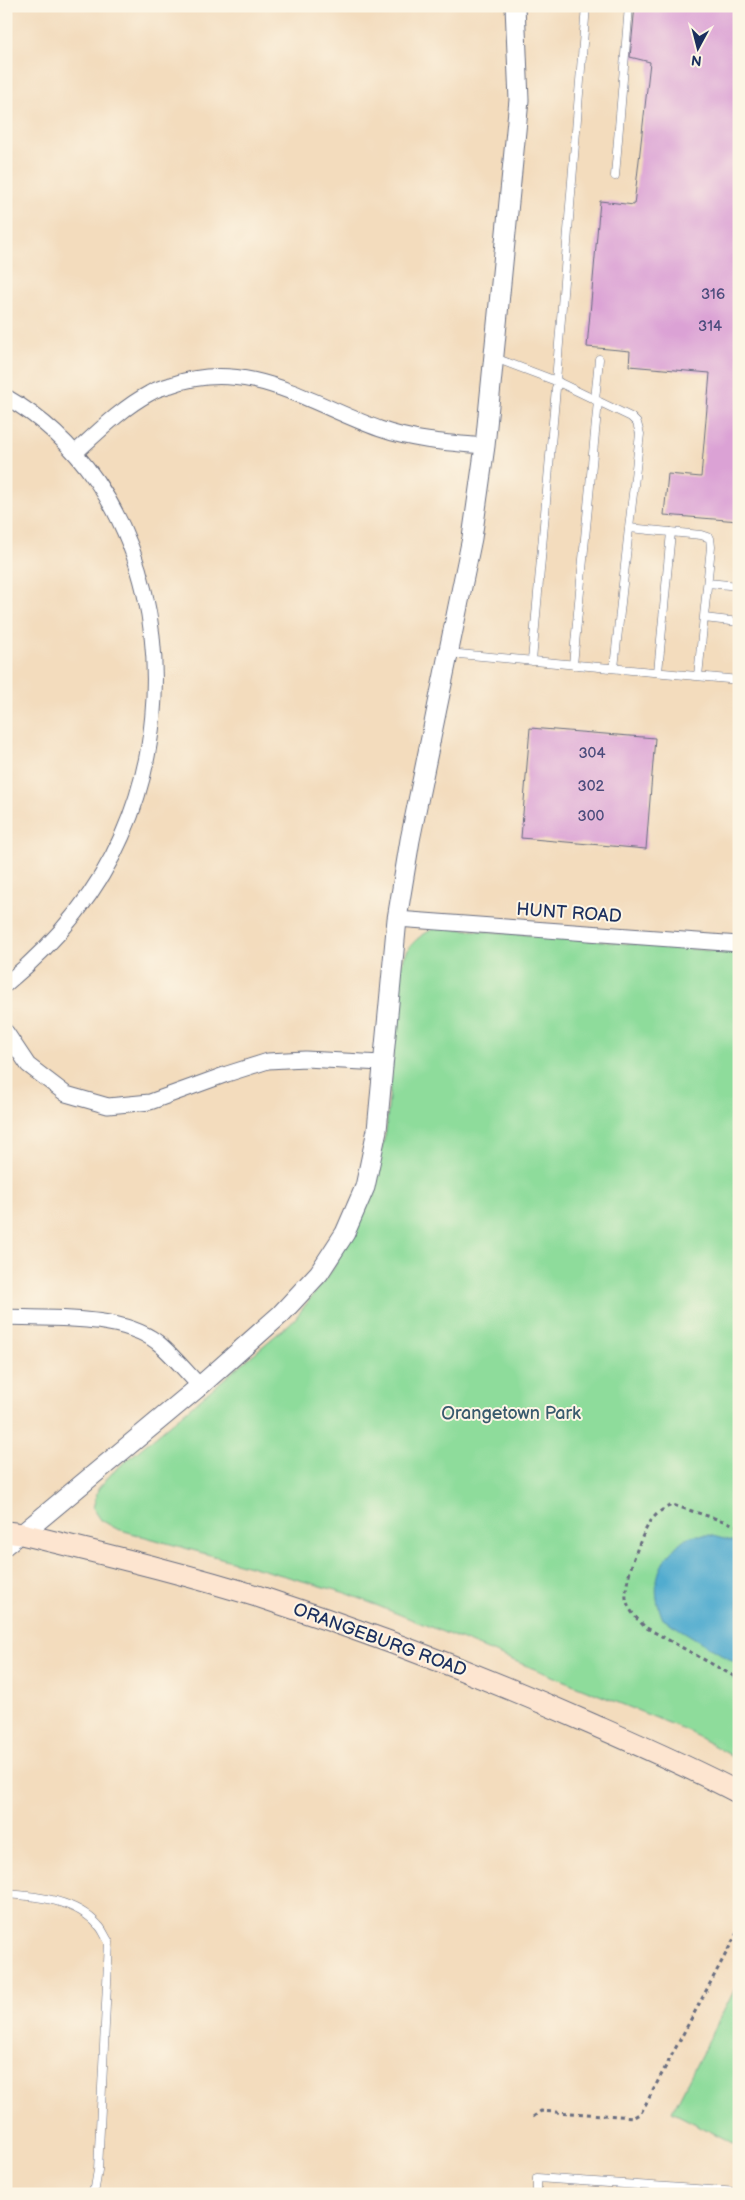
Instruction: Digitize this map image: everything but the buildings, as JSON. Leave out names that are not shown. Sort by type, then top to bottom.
[{"type":"main road","name":"ORANGEBURG ROAD","points":[[12,1538],[145,1565],[262,1598],[376,1636],[492,1680],[612,1733],[739,1793]]},
{"type":"street","points":[[12,1538],[200,1386],[281,1314],[319,1273],[345,1234],[365,1187],[377,1130],[397,920],[410,840],[472,538],[485,446],[518,100],[515,6]]},
{"type":"street","points":[[76,452],[120,412],[151,392],[190,378],[232,376],[276,385],[380,429],[426,441],[485,446]]},
{"type":"street","points":[[6,397],[51,428],[76,452],[104,492],[125,532],[142,579],[151,627],[155,680],[150,734],[140,785],[122,836],[99,880],[70,920],[44,949],[6,984]]},
{"type":"street","name":"HUNT ROAD","points":[[397,920],[739,944]]},
{"type":"street","points":[[6,1032],[28,1065],[66,1094],[108,1106],[150,1102],[226,1074],[268,1061],[305,1059],[382,1063]]},
{"type":"street","points":[[6,1318],[109,1322],[132,1328],[157,1342],[200,1386]]},
{"type":"lane","points":[[532,661],[558,381],[586,6]]},
{"type":"lane","points":[[615,176],[628,6]]},
{"type":"lane","points":[[493,358],[558,381],[631,417],[637,423],[640,434],[614,668]]},
{"type":"lane","points":[[574,665],[599,359]]},
{"type":"lane","points":[[629,528],[701,535],[710,538],[708,583],[698,676]]},
{"type":"lane","points":[[658,672],[671,532]]},
{"type":"lane","points":[[708,583],[739,586]]},
{"type":"lane","points":[[704,618],[739,622]]},
{"type":"lane","points":[[448,653],[739,680]]},
{"type":"lane","points":[[6,1894],[31,1895],[58,1901],[78,1910],[99,1925],[109,1942],[98,2170],[95,2188],[90,2194]]},
{"type":"lane","points":[[537,2194],[537,2178],[739,2192]]},
{"type":"path","points":[[739,1526],[673,1505],[663,1508],[646,1528],[629,1578],[626,1596],[632,1611],[645,1627],[739,1679]]},
{"type":"path","points":[[532,2118],[541,2111],[634,2117],[641,2113],[739,1929]]},
{"type":"green space","name":"Orangetown Park","points":[[437,927],[739,953],[739,1760],[686,1730],[346,1593],[117,1529],[101,1520],[93,1508],[98,1489],[112,1473],[294,1320],[333,1269],[370,1198],[386,1131],[401,965],[407,951],[414,942]]},
{"type":"green space","points":[[739,1981],[739,2146],[672,2112]]},
{"type":"water","points":[[695,1535],[709,1535],[739,1543],[739,1665],[663,1619],[659,1610],[656,1591],[662,1565],[680,1542]]}]
